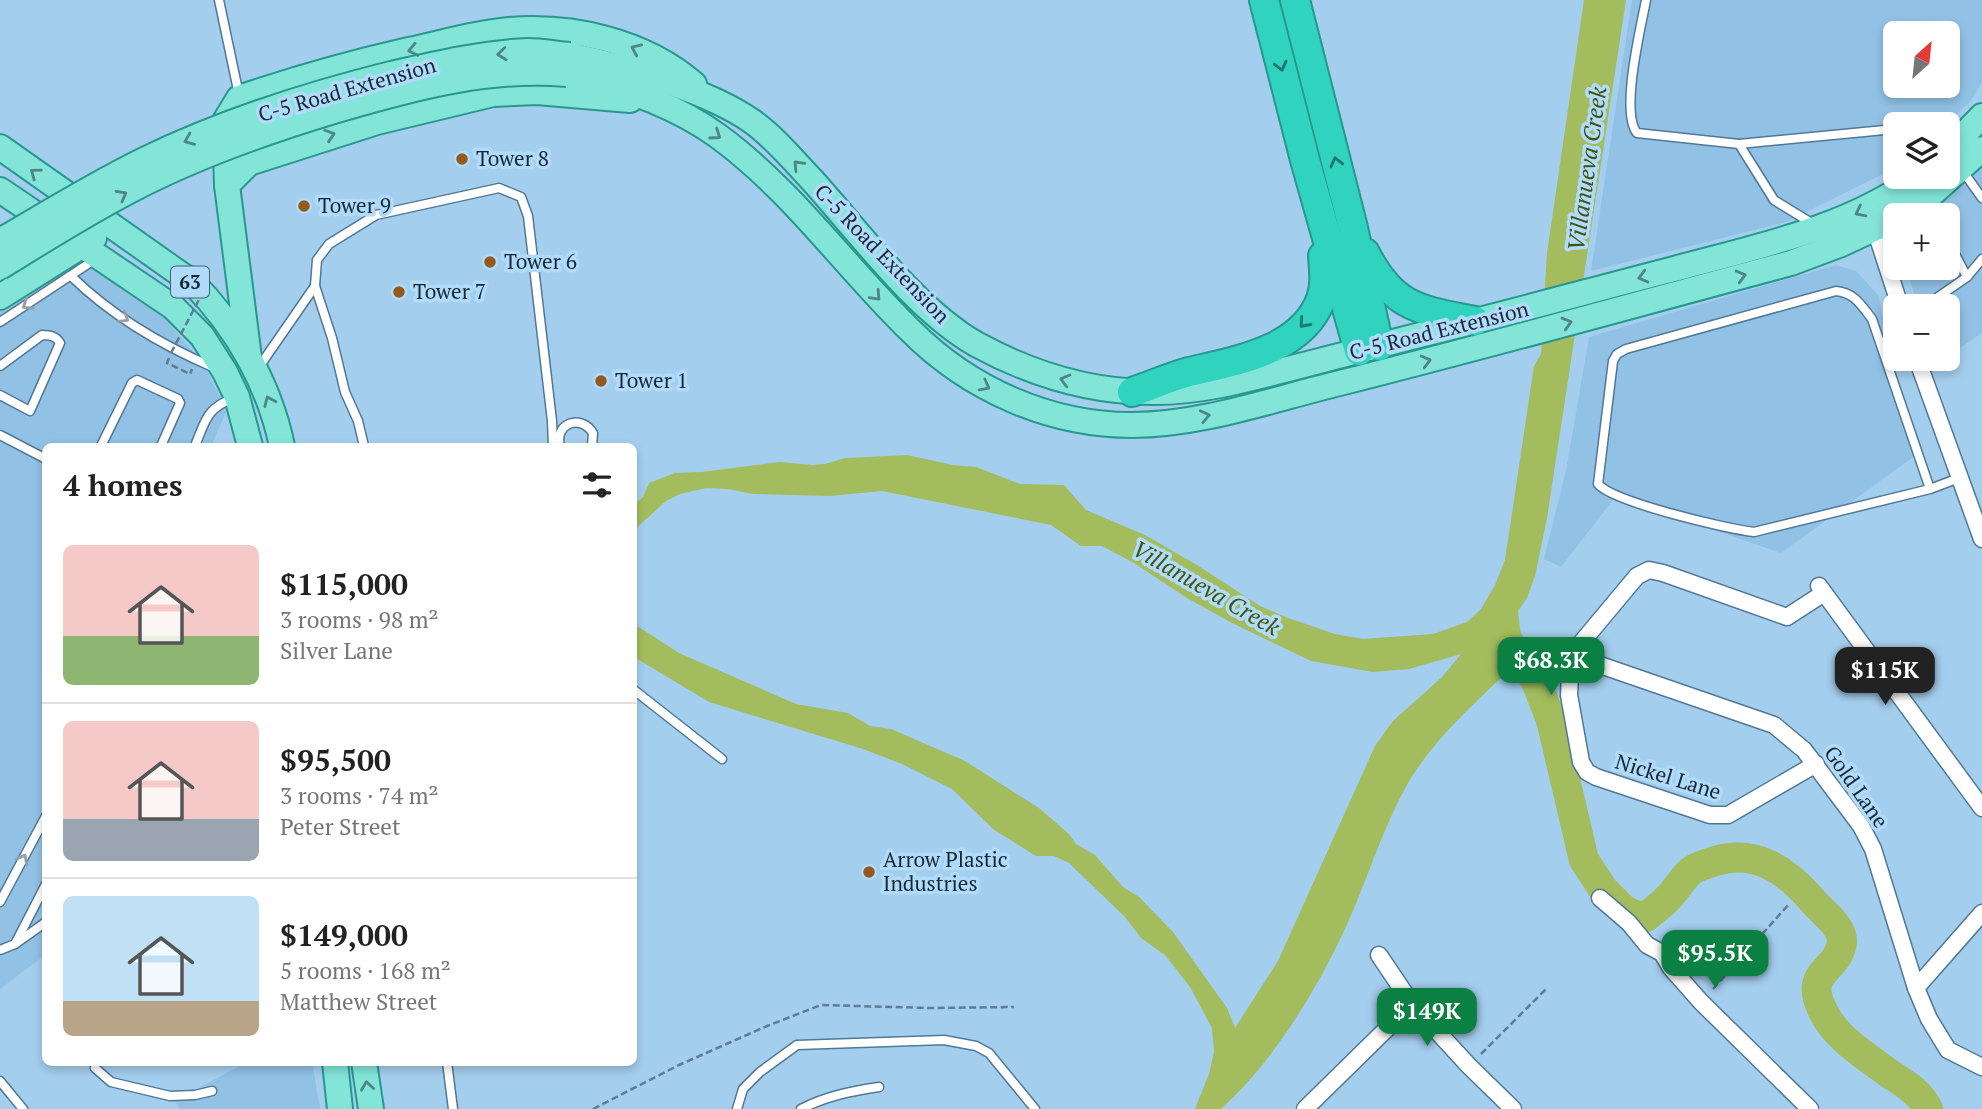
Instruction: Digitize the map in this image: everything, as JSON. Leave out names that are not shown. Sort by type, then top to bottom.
[{"type":"highway","points":[[1264,0],[1321,212],[1369,348]]},
{"type":"highway","points":[[1295,0],[1353,228],[1369,348]]},
{"type":"highway","points":[[1132,392],[1185,373],[1258,353],[1283,341],[1302,327],[1321,300],[1324,283],[1321,212]]},
{"type":"highway","points":[[1353,228],[1371,264],[1399,299],[1423,311],[1475,321]]},
{"type":"main road","points":[[253,364],[228,186],[225,121],[239,97],[367,60],[489,33],[549,30],[607,38],[636,48],[684,74],[713,100]]},
{"type":"main road","name":"C-5 Road Extension","points":[[0,241],[145,159],[285,104],[367,80],[447,62],[529,51],[656,102],[716,134],[756,167],[806,218],[876,297],[947,363],[989,388],[1032,407],[1082,420],[1131,425],[1173,422],[1240,408],[1530,334],[1791,263],[1883,225]]},
{"type":"main road","name":"C-5 Road Extension","points":[[0,267],[134,188],[218,150],[271,131],[373,99],[448,82],[569,65],[610,64],[713,100],[752,122],[783,149],[911,291],[958,332],[996,354],[1039,373],[1085,385],[1132,392],[1214,387],[1604,288],[1821,228],[1886,199],[1924,195]]},
{"type":"main road","points":[[288,82],[276,88],[264,100],[259,114],[260,123],[268,138],[275,143],[282,146],[299,146]]},
{"type":"main road","points":[[228,186],[249,163],[419,110],[513,92],[656,102]]},
{"type":"main road","name":"C-5 Road Extension","points":[[1960,152],[1982,116]]},
{"type":"main road","name":"63","points":[[0,147],[193,284],[219,310],[253,364],[275,414],[281,443]]},
{"type":"main road","name":"C-5 Road Extension","points":[[1960,158],[1982,149]]},
{"type":"main road","name":"63","points":[[0,190],[173,307],[202,336],[237,397],[249,443]]},
{"type":"main road","points":[[3,295],[91,251],[111,226]]},
{"type":"main road","points":[[0,233],[13,243],[21,260],[18,276],[3,295]]},
{"type":"main road","points":[[335,1066],[340,1109]]},
{"type":"main road","points":[[365,1066],[370,1109]]},
{"type":"street","points":[[1921,371],[1982,539]]},
{"type":"street","points":[[1571,654],[1637,576],[1649,570],[1787,617],[1821,589],[1982,808]]},
{"type":"street","name":"Gold Lane","points":[[1571,654],[1773,725],[1804,750],[1861,826],[1872,849],[1916,988],[1929,1019],[1948,1050],[1982,1067]]},
{"type":"street","name":"Nickel Lane","points":[[1571,654],[1569,695],[1581,761],[1587,772],[1596,777],[1720,816],[1728,815],[1816,764]]},
{"type":"street","points":[[1600,898],[1629,923],[1647,945],[1662,953],[1671,968],[1701,1002],[1810,1109]]},
{"type":"street","points":[[1916,988],[1982,913]]},
{"type":"street","points":[[1379,956],[1412,1004],[1513,1109]]},
{"type":"street","points":[[1305,1109],[1412,1004]]},
{"type":"lane","points":[[219,0],[239,97]]},
{"type":"lane","points":[[1646,0],[1633,67],[1631,107],[1634,130],[1637,133],[1739,144],[1883,130]]},
{"type":"lane","points":[[1739,144],[1774,200],[1821,228]]},
{"type":"lane","points":[[1960,167],[1982,198]]},
{"type":"lane","points":[[364,443],[345,392],[332,338],[315,286],[317,260],[328,244],[376,215],[499,188],[521,197],[528,216],[556,443]]},
{"type":"lane","points":[[0,322],[71,276],[91,251]]},
{"type":"lane","points":[[1942,294],[1967,276],[1982,260]]},
{"type":"lane","points":[[1960,263],[1967,276]]},
{"type":"lane","points":[[71,276],[106,306],[169,345],[225,372]]},
{"type":"lane","points":[[253,364],[315,286]]},
{"type":"lane","points":[[1930,489],[1872,319],[1856,298],[1847,292],[1836,291],[1626,349],[1617,354],[1613,361],[1598,484],[1604,491],[1629,501],[1726,529],[1754,532],[1930,489],[1959,478]]},
{"type":"lane","points":[[0,366],[42,335],[57,338],[60,343],[30,411],[0,395]]},
{"type":"lane","points":[[102,443],[132,383],[137,380],[178,399],[180,403],[161,443]]},
{"type":"lane","points":[[196,443],[207,416],[217,405],[237,397]]},
{"type":"lane","points":[[552,421],[565,425],[577,421],[589,427],[593,433],[592,443]]},
{"type":"lane","points":[[556,443],[565,425]]},
{"type":"lane","points":[[0,435],[42,457]]},
{"type":"lane","points":[[637,692],[722,759]]},
{"type":"lane","points":[[0,902],[42,823]]},
{"type":"lane","points":[[15,944],[42,892]]},
{"type":"lane","points":[[0,950],[15,944],[42,925]]},
{"type":"lane","points":[[737,1109],[743,1090],[751,1080],[797,1045],[944,1040],[976,1046],[989,1053],[1035,1109]]},
{"type":"lane","points":[[448,1066],[453,1109]]},
{"type":"lane","points":[[95,1068],[111,1082],[170,1096],[212,1091]]},
{"type":"lane","points":[[0,1081],[23,1109]]},
{"type":"lane","points":[[802,1109],[817,1101],[879,1087]]},
{"type":"path","points":[[171,353],[205,288]]},
{"type":"path","points":[[167,363],[190,374]]},
{"type":"path","points":[[1701,1002],[1790,904]]},
{"type":"path","points":[[1469,1066],[1546,989]]},
{"type":"shaded area","points":[[1632,0],[1982,0],[1982,82],[1970,102],[1959,112],[1883,112],[1883,174],[1786,222],[1591,271]]},
{"type":"shaded area","points":[[1982,166],[1982,333],[1960,348],[1960,294],[1914,294],[1910,280],[1960,280],[1960,203],[1937,203],[1954,189],[1960,189],[1960,184]]},
{"type":"shaded area","points":[[81,262],[111,279],[163,316],[204,365],[227,410],[212,443],[42,443],[42,957],[0,989],[0,308]]},
{"type":"shaded area","points":[[1836,265],[1856,271],[1878,295],[1883,318],[1883,371],[1896,371],[1920,452],[1781,553],[1616,496],[1561,567],[1544,559],[1566,471],[1589,337]]},
{"type":"shaded area","points":[[240,1066],[313,1066],[320,1109],[180,1109],[175,1101]]},
{"type":"water","name":"Villanueva Creek","points":[[1584,0],[1626,0],[1547,518],[1535,576],[1527,598],[1511,621],[1509,670],[1450,728],[1412,776],[1379,845],[1352,914],[1306,1002],[1275,1049],[1221,1109],[1195,1109],[1209,1074],[1214,1052],[1212,1028],[1190,987],[1165,955],[1141,938],[1125,917],[1069,863],[1054,856],[1036,856],[993,829],[952,789],[902,764],[863,749],[709,702],[637,659],[637,626],[679,653],[796,704],[848,713],[870,726],[891,729],[965,761],[1039,808],[1070,835],[1076,844],[1095,855],[1123,887],[1139,897],[1173,932],[1227,1008],[1235,1028],[1278,961],[1375,746],[1393,721],[1442,677],[1461,654],[1409,669],[1373,672],[1311,661],[1232,623],[1102,546],[1081,546],[1051,525],[882,491],[830,496],[753,494],[706,488],[680,494],[666,501],[637,527],[637,502],[643,497],[649,483],[675,473],[779,462],[813,465],[845,458],[907,455],[976,467],[1020,484],[1064,485],[1086,510],[1145,535],[1260,606],[1335,634],[1363,639],[1433,634],[1467,622],[1481,609],[1505,560],[1534,366],[1541,354],[1547,253]]},
{"type":"waterway","points":[[1503,614],[1506,636],[1515,655],[1535,679],[1551,720],[1584,860],[1603,889],[1624,910],[1646,917],[1667,899],[1691,871],[1702,865],[1730,858],[1744,858],[1757,860],[1781,871],[1831,920],[1841,936],[1839,952],[1823,973],[1817,988],[1818,999],[1829,1022],[1853,1047],[1907,1085],[1928,1109]]},
{"type":"place","name":"Tower 8","points":[[462,159]]},
{"type":"place","name":"Tower 9","points":[[304,206]]},
{"type":"place","name":"Tower 6","points":[[490,262]]},
{"type":"place","name":"Tower 7","points":[[399,292]]},
{"type":"place","name":"Tower 1","points":[[601,381]]},
{"type":"place","name":"Arrow Plastic Industries","points":[[869,872]]}]
